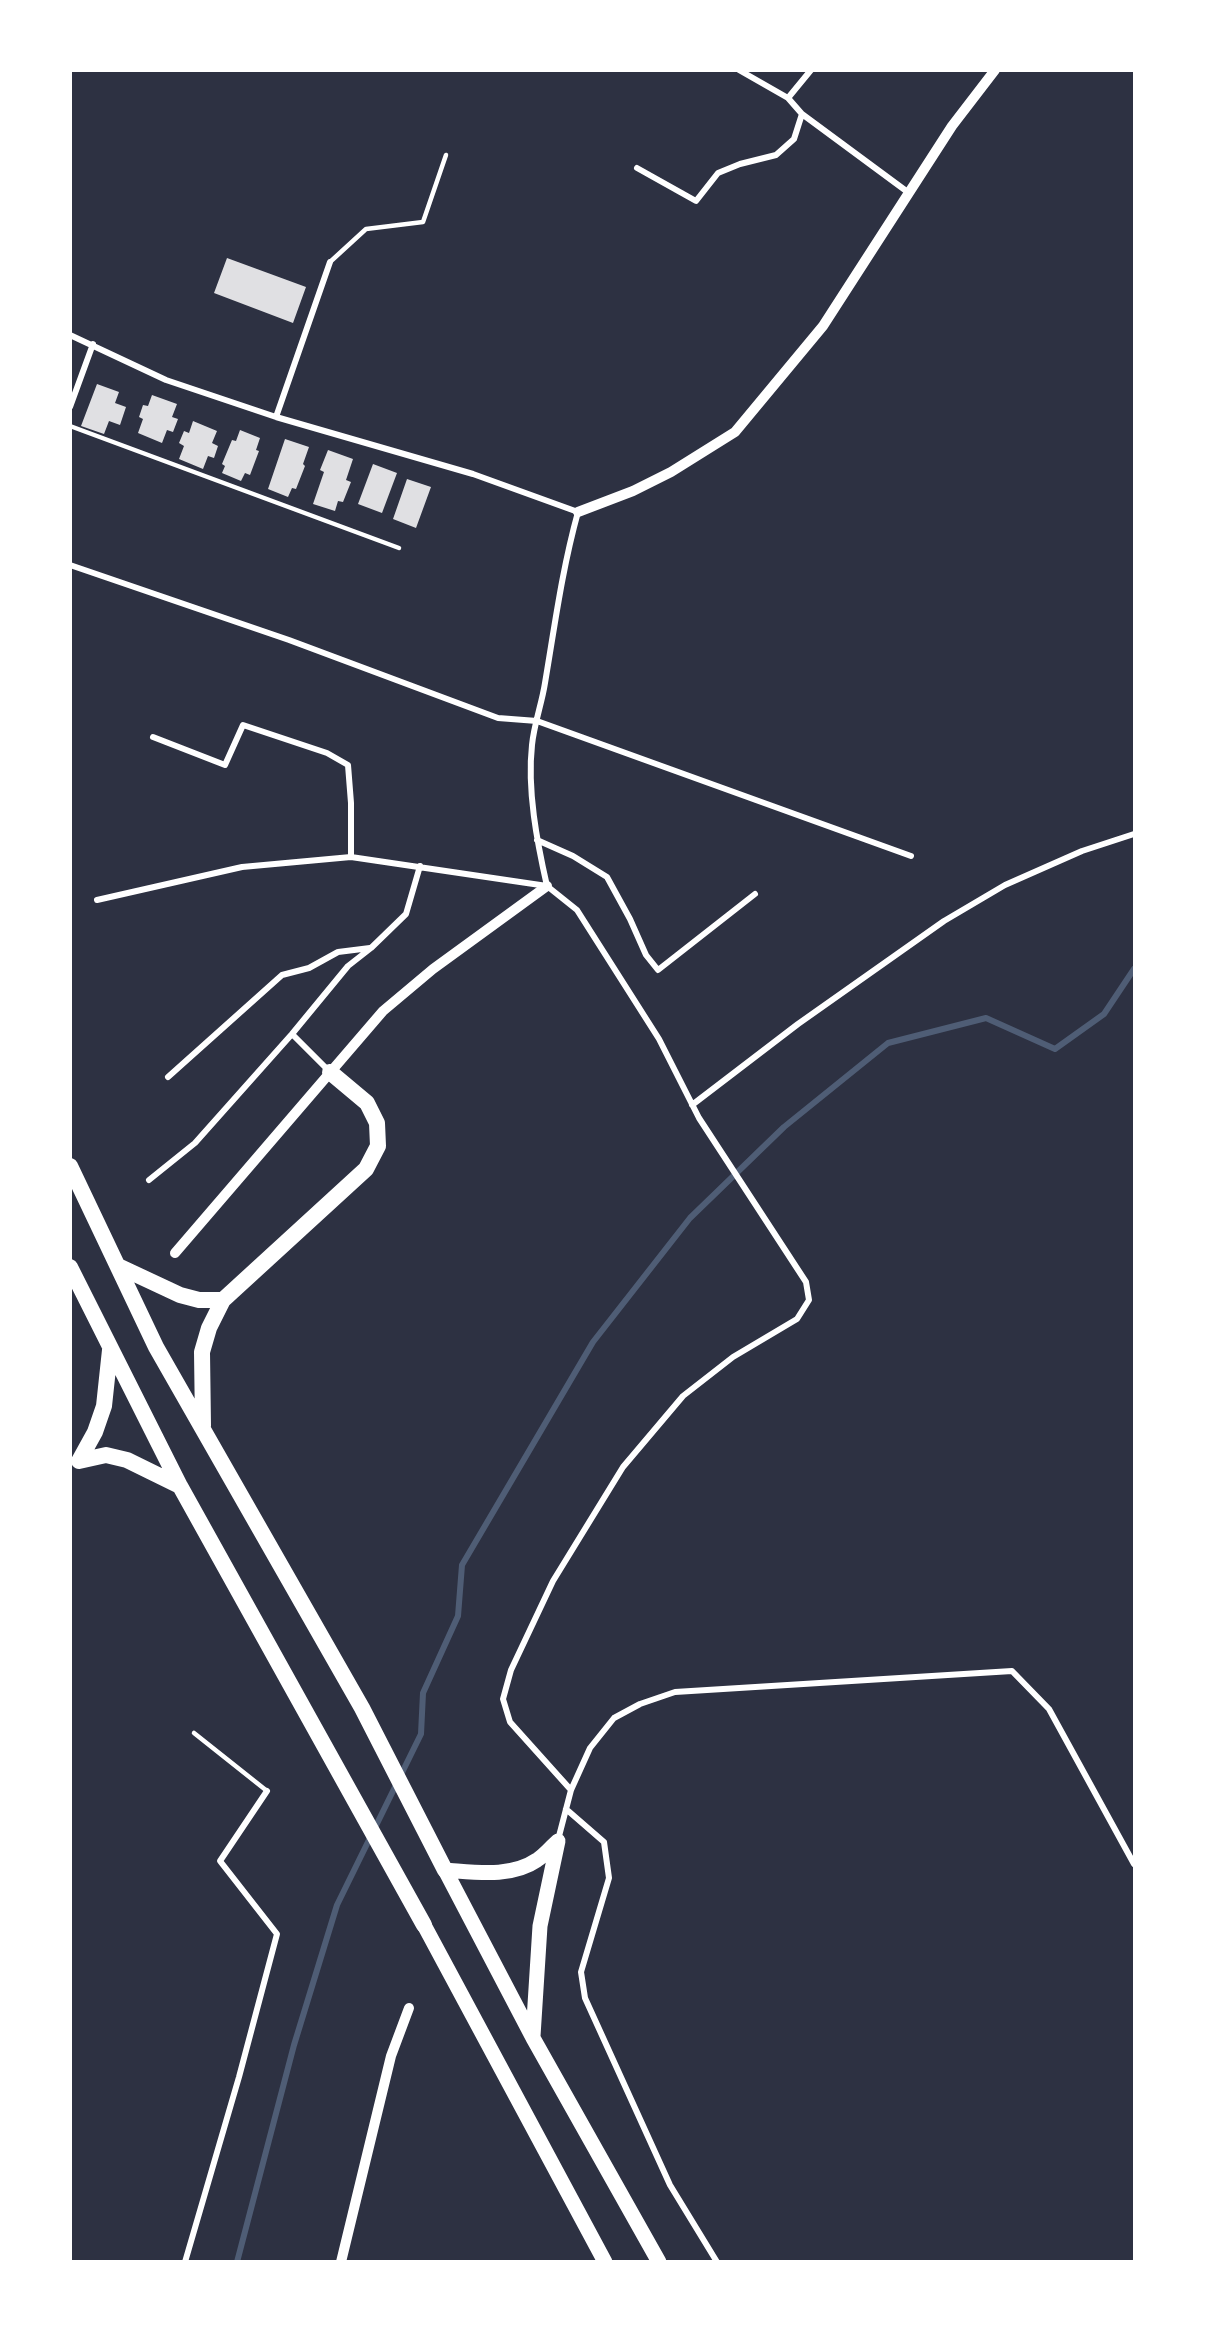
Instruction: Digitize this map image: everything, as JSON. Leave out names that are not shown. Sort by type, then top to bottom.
[{"type":"highway","points":[[203,1430],[202,1352],[209,1328],[223,1300],[366,1169],[378,1146],[377,1123],[367,1103],[330,1072]]},
{"type":"highway","points":[[70,1166],[156,1347],[362,1708],[445,1870]]},
{"type":"highway","points":[[118,1266],[180,1295],[199,1300],[223,1300]]},
{"type":"highway","points":[[70,1267],[180,1486],[424,1925]]},
{"type":"highway","points":[[75,1466],[95,1432],[104,1406],[110,1350]]},
{"type":"highway","points":[[75,1466],[106,1455],[126,1460],[180,1486]]},
{"type":"main road","points":[[445,1870],[493,1872],[516,1870],[537,1860],[558,1841]]},
{"type":"main road","points":[[533,2038],[540,1926],[558,1841]]},
{"type":"main road","points":[[445,1870],[533,2038],[659,2262]]},
{"type":"main road","points":[[424,1925],[605,2262]]},
{"type":"street","points":[[739,70],[788,98],[802,114],[909,193]]},
{"type":"street","points":[[788,98],[811,70]]},
{"type":"street","points":[[70,335],[166,380],[276,417],[473,474],[578,512],[633,491],[671,472],[735,432],[823,326],[952,126],[995,70]]},
{"type":"street","points":[[637,168],[696,201],[718,173],[776,155],[795,139],[802,114]]},
{"type":"street","points":[[276,417],[330,262]]},
{"type":"street","points":[[70,407],[93,345]]},
{"type":"street","points":[[547,886],[533,809],[532,746],[564,563],[578,512]]},
{"type":"street","points":[[70,565],[289,640],[498,718],[537,721],[911,856]]},
{"type":"street","points":[[153,737],[225,765],[243,725],[327,753],[348,765],[351,857]]},
{"type":"street","points":[[692,1105],[798,1024],[944,921],[1005,885],[1082,851],[1134,834]]},
{"type":"street","points":[[537,840],[573,856],[607,877],[646,955],[658,970],[755,894]]},
{"type":"street","points":[[97,900],[242,867],[351,857],[547,886],[577,910],[659,1039],[699,1118],[806,1282],[809,1300],[797,1319],[733,1357],[683,1396],[623,1467],[552,1581],[511,1670],[503,1700],[510,1722],[572,1790]]},
{"type":"street","points":[[149,1180],[195,1143],[292,1034],[348,966],[371,948],[405,914],[420,866]]},
{"type":"street","points":[[175,1254],[383,1011],[433,969],[547,886]]},
{"type":"street","points":[[168,1077],[229,1025],[282,975],[309,968],[338,952],[371,948]]},
{"type":"street","points":[[292,1034],[330,1072]]},
{"type":"street","points":[[558,1841],[572,1790],[590,1748],[614,1718],[640,1704],[675,1692],[1012,1671],[1049,1709],[1134,1864]]},
{"type":"street","points":[[185,2262],[239,2077],[277,1934],[220,1861],[267,1791]]},
{"type":"street","points":[[567,1809],[604,1842],[609,1878],[581,1972],[585,1998],[670,2185],[717,2262]]},
{"type":"street","points":[[341,2262],[392,2056],[409,2008]]},
{"type":"lane","points":[[330,262],[366,230],[423,222],[446,155]]},
{"type":"lane","points":[[70,426],[399,548]]},
{"type":"lane","points":[[194,1733],[267,1791]]},
{"type":"building","points":[[227,258],[306,287],[293,323],[214,293]]},
{"type":"building","points":[[97,384],[119,392],[115,403],[126,407],[120,425],[109,421],[104,434],[81,426]]},
{"type":"building","points":[[152,395],[177,404],[172,417],[178,419],[173,432],[167,430],[162,443],[138,433],[143,419],[139,417],[143,405],[148,406]]},
{"type":"building","points":[[193,421],[217,431],[212,443],[218,446],[214,458],[208,456],[203,469],[179,459],[184,446],[179,443],[184,431],[189,433]]},
{"type":"building","points":[[240,430],[260,438],[256,450],[259,451],[250,475],[245,473],[241,481],[222,473],[225,466],[222,464],[232,440],[236,441]]},
{"type":"building","points":[[285,439],[309,447],[296,489],[292,488],[288,497],[268,489]]},
{"type":"building","points":[[328,450],[353,459],[346,480],[351,482],[343,502],[338,501],[335,511],[313,504],[324,472],[320,470]]},
{"type":"building","points":[[373,464],[397,473],[382,513],[358,504]]},
{"type":"building","points":[[407,479],[431,487],[416,528],[393,519]]},
{"type":"waterway","points":[[237,2262],[294,2045],[337,1905],[421,1734],[423,1693],[458,1616],[462,1565],[593,1342],[690,1218],[784,1127],[888,1043],[986,1018],[1055,1049],[1104,1014],[1134,969]]}]
